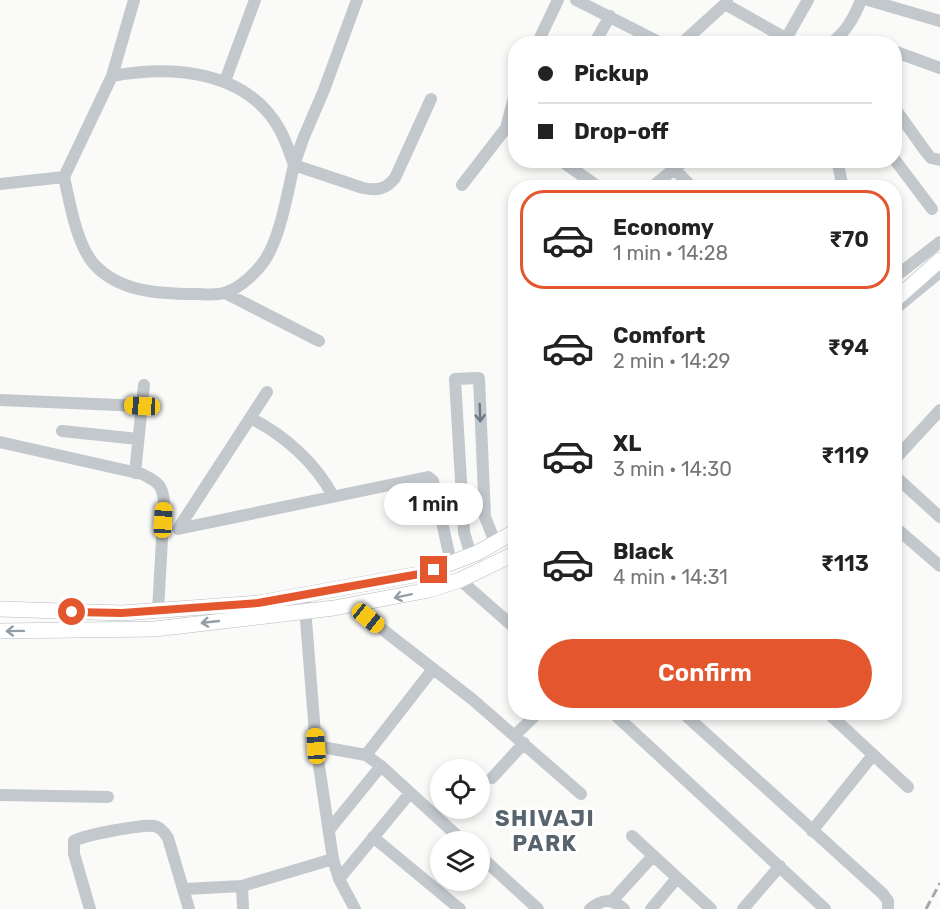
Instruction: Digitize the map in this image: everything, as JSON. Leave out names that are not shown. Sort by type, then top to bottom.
[{"type":"main road","points":[[902,280],[940,249]]},
{"type":"main road","points":[[902,293],[940,260]]},
{"type":"main road","points":[[0,609],[122,613],[258,603],[425,573],[471,556],[508,535]]},
{"type":"main road","points":[[0,631],[155,629],[351,605],[429,590],[460,580],[508,560]]},
{"type":"street","points":[[135,0],[112,76],[64,177],[83,246],[92,261],[103,272],[128,286],[149,291],[181,294],[225,293],[319,340]]},
{"type":"street","points":[[225,81],[255,0]]},
{"type":"street","points":[[225,293],[250,277],[264,261],[273,244],[294,165],[357,0]]},
{"type":"street","points":[[541,36],[558,0]]},
{"type":"street","points":[[576,0],[648,36]]},
{"type":"street","points":[[794,36],[808,0]]},
{"type":"street","points":[[846,36],[861,0]]},
{"type":"street","points":[[868,0],[940,21]]},
{"type":"street","points":[[690,36],[726,2],[785,36]]},
{"type":"street","points":[[599,36],[610,16]]},
{"type":"street","points":[[902,54],[940,69]]},
{"type":"street","points":[[112,76],[131,72],[183,72],[225,81],[251,97],[280,129],[294,165]]},
{"type":"street","points":[[294,165],[363,188],[382,189],[394,178],[431,99]]},
{"type":"street","points":[[902,118],[926,152],[936,160],[940,160]]},
{"type":"street","points":[[462,185],[508,134]]},
{"type":"street","points":[[571,168],[589,180]]},
{"type":"street","points":[[657,180],[667,168]]},
{"type":"street","points":[[672,168],[685,180]]},
{"type":"street","points":[[901,168],[932,208]]},
{"type":"street","points":[[0,184],[64,177]]},
{"type":"street","points":[[902,271],[940,242]]},
{"type":"street","points":[[902,303],[940,272]]},
{"type":"street","points":[[471,556],[464,532],[455,380],[479,378],[484,517],[495,542]]},
{"type":"street","points":[[135,473],[144,385]]},
{"type":"street","points":[[267,392],[177,529],[428,477],[433,480],[451,563]]},
{"type":"street","points":[[0,400],[142,406]]},
{"type":"street","points":[[902,451],[940,410]]},
{"type":"street","points":[[250,418],[265,425],[297,451],[326,482],[333,496]]},
{"type":"street","points":[[62,431],[138,439]]},
{"type":"street","points":[[0,442],[135,473],[159,485],[163,492],[159,611]]},
{"type":"street","points":[[902,482],[940,517]]},
{"type":"street","points":[[902,533],[940,566]]},
{"type":"street","points":[[460,580],[508,622]]},
{"type":"street","points":[[304,595],[316,746],[333,859],[339,879],[355,909]]},
{"type":"street","points":[[351,605],[519,739],[581,794]]},
{"type":"street","points":[[366,755],[432,669]]},
{"type":"street","points":[[492,778],[533,720]]},
{"type":"street","points":[[621,720],[825,909]]},
{"type":"street","points":[[691,720],[883,894],[888,901],[888,909]]},
{"type":"street","points":[[836,720],[908,787]]},
{"type":"street","points":[[316,746],[366,755],[452,831]]},
{"type":"street","points":[[812,831],[873,755]]},
{"type":"street","points":[[329,830],[381,766]]},
{"type":"street","points":[[339,879],[410,793]]},
{"type":"street","points":[[0,795],[108,797]]},
{"type":"street","points":[[90,909],[73,845],[74,841],[87,836],[153,825],[159,827],[168,838],[185,889],[189,909]]},
{"type":"street","points":[[632,836],[702,906]]},
{"type":"street","points":[[373,837],[460,909]]},
{"type":"street","points":[[612,901],[652,856]]},
{"type":"street","points":[[185,889],[242,886],[333,859]]},
{"type":"street","points":[[490,864],[538,909]]},
{"type":"street","points":[[743,909],[780,866]]},
{"type":"street","points":[[651,909],[677,879]]},
{"type":"street","points":[[242,886],[243,909]]},
{"type":"street","points":[[590,909],[598,902],[605,900],[612,901],[624,909]]},
{"type":"railway","points":[[926,909],[940,883]]},
{"type":"district","name":"SHIVAJI PARK","points":[[545,830]]},
{"type":"route","points":[[72,612],[122,613],[258,603],[434,570]]}]
